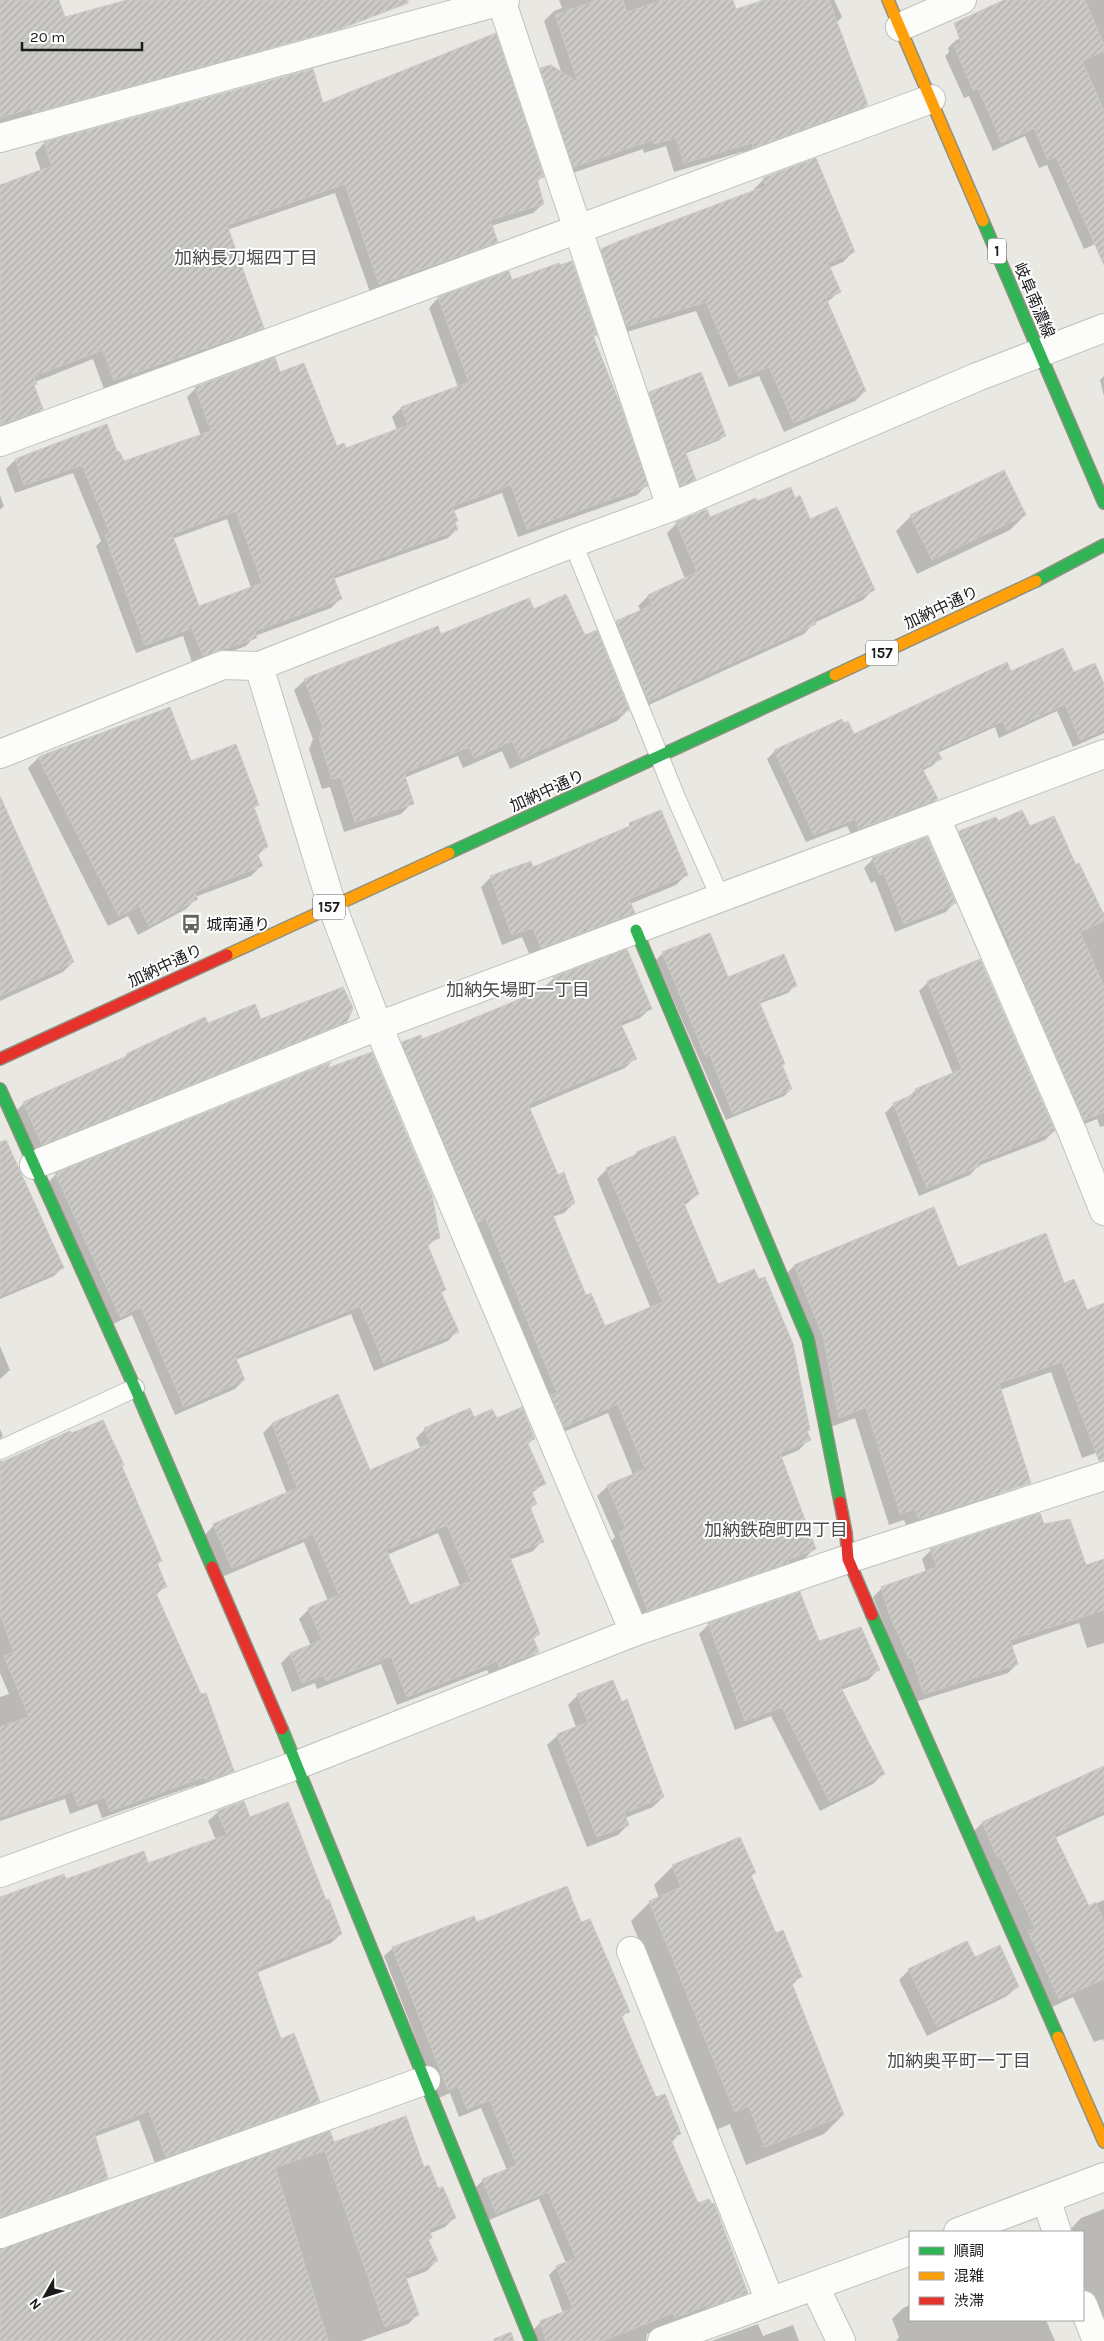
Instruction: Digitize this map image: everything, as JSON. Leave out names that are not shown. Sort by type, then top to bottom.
[{"type":"main road","name":"岐阜南濃線","points":[[888,0],[1104,503]]},
{"type":"main road","name":"加納中通り","points":[[0,1059],[659,757],[1055,572],[1104,545]]},
{"type":"main road","points":[[636,930],[808,1339],[846,1533],[848,1559],[1104,2142]]},
{"type":"main road","points":[[0,1088],[135,1388],[297,1765],[531,2341]]},
{"type":"street","points":[[0,138],[502,0],[671,507]]},
{"type":"street","points":[[900,27],[962,0]]},
{"type":"street","points":[[0,442],[932,99]]},
{"type":"street","points":[[2,747],[223,665],[259,666],[573,543],[671,507],[1104,328]]},
{"type":"street","points":[[259,666],[332,906],[378,1026],[634,1632]]},
{"type":"street","points":[[34,1165],[378,1026],[1104,754]]},
{"type":"street","points":[[936,818],[1072,1131],[1104,1211]]},
{"type":"street","points":[[0,1873],[297,1765],[634,1632],[848,1559],[1104,1476]]},
{"type":"street","points":[[631,1951],[770,2301]]},
{"type":"street","points":[[0,2234],[426,2080]]},
{"type":"street","points":[[961,2231],[1104,2177]]},
{"type":"street","points":[[1046,2199],[1057,2231]]},
{"type":"street","points":[[662,2341],[909,2251]]},
{"type":"street","points":[[815,2287],[841,2341]]},
{"type":"street","points":[[1084,2308],[1097,2341]]},
{"type":"lane","points":[[573,543],[659,757],[721,899]]},
{"type":"lane","points":[[0,1450],[135,1388]]},
{"type":"building","points":[[0,0],[59,0],[65,17],[127,0],[408,0],[408,3],[340,29],[33,113],[31,108],[0,118]]},
{"type":"building","points":[[597,0],[623,0],[627,12],[662,0],[733,0],[736,9],[764,0],[829,0],[868,105],[753,148],[752,143],[684,163],[676,138],[654,144],[653,140],[573,167],[540,68],[551,65],[578,82],[555,15]]},
{"type":"building","points":[[1004,0],[1085,0],[1104,45],[1104,51],[1082,61],[1104,111],[1104,265],[1056,157],[1048,160],[1034,128],[1002,143],[978,88],[973,90],[954,46],[961,43],[954,23]]},
{"type":"building","points":[[496,33],[544,177],[537,179],[544,204],[490,220],[498,242],[379,284],[345,184],[227,225],[264,328],[114,380],[103,350],[34,376],[37,384],[34,385],[43,409],[0,425],[0,185],[52,166],[44,142],[313,69],[323,103]]},
{"type":"building","points":[[816,158],[855,252],[828,263],[841,292],[826,298],[866,391],[794,423],[769,367],[739,378],[706,302],[627,326],[601,249],[766,186],[763,178]]},
{"type":"building","points":[[572,261],[597,335],[593,336],[620,404],[648,486],[527,529],[511,485],[452,506],[458,521],[455,522],[458,530],[333,575],[342,599],[255,631],[257,638],[203,656],[192,628],[145,645],[105,535],[110,533],[82,465],[24,485],[15,459],[107,424],[117,452],[119,451],[124,461],[211,431],[195,387],[275,357],[280,372],[304,363],[337,446],[344,443],[346,448],[408,425],[401,407],[469,382],[438,297],[509,271],[512,280],[559,263],[560,265]],"holes":[[[236,511],[262,583],[199,606],[172,534]]]},
{"type":"building","points":[[701,372],[726,436],[685,451],[696,480],[680,486],[649,392]]},
{"type":"building","points":[[1004,470],[1026,515],[932,560],[910,515]]},
{"type":"building","points":[[791,487],[795,498],[800,495],[810,519],[837,507],[875,590],[814,619],[816,624],[649,701],[616,621],[652,605],[648,595],[697,572],[676,522],[707,509],[710,517],[756,498],[757,501]]},
{"type":"building","points":[[566,594],[585,635],[597,630],[629,710],[521,759],[512,741],[474,758],[469,747],[404,773],[414,804],[355,822],[341,777],[332,779],[319,738],[323,727],[304,679],[438,626],[441,634],[529,598],[534,609]]},
{"type":"building","points":[[1063,648],[1074,672],[1095,663],[1104,684],[1104,730],[1080,740],[1065,704],[1007,731],[1003,721],[937,750],[942,759],[922,768],[938,799],[859,829],[855,819],[814,835],[774,750],[842,719],[844,723],[848,721],[854,734],[1007,662],[1011,671]]},
{"type":"building","points":[[170,707],[191,761],[236,744],[259,805],[254,807],[268,847],[256,851],[263,866],[194,892],[198,899],[149,926],[139,906],[119,916],[38,757]]},
{"type":"building","points":[[0,796],[74,962],[0,996]]},
{"type":"building","points":[[661,810],[688,875],[629,899],[635,913],[541,948],[533,928],[512,935],[490,876],[531,861],[533,867],[630,826],[629,823]]},
{"type":"building","points":[[1022,810],[1030,826],[1054,816],[1076,865],[1079,863],[1104,915],[1104,921],[1080,932],[1104,987],[1104,1112],[1084,1120],[1009,947],[1011,946],[959,831],[996,817],[998,821]]},
{"type":"building","points":[[927,837],[956,903],[904,924],[884,873],[880,875],[872,858]]},
{"type":"building","points":[[710,933],[728,977],[784,954],[797,986],[759,1001],[785,1064],[782,1065],[792,1089],[733,1114],[710,1055],[706,1057],[662,952]]},
{"type":"building","points":[[627,949],[652,1009],[620,1022],[637,1059],[528,1104],[558,1175],[564,1172],[575,1203],[552,1213],[586,1295],[591,1293],[605,1326],[663,1302],[606,1168],[637,1154],[636,1152],[675,1136],[699,1194],[683,1201],[718,1284],[754,1269],[759,1279],[765,1277],[793,1344],[810,1430],[807,1431],[811,1440],[780,1453],[816,1549],[788,1560],[789,1563],[648,1611],[619,1532],[626,1529],[607,1485],[645,1469],[618,1404],[564,1427],[551,1395],[557,1393],[486,1219],[478,1222],[402,1042],[421,1035],[422,1039],[462,1023],[556,984],[553,977]]},
{"type":"building","points":[[980,959],[1055,1131],[978,1162],[980,1166],[927,1188],[893,1103],[917,1093],[915,1089],[962,1069],[927,981]]},
{"type":"building","points":[[343,987],[353,1008],[347,1022],[42,1145],[23,1102],[127,1056],[126,1054],[205,1017],[208,1023],[255,1004],[261,1019]]},
{"type":"building","points":[[372,1052],[432,1195],[440,1238],[427,1243],[446,1290],[441,1292],[459,1332],[384,1363],[360,1306],[235,1356],[245,1380],[184,1407],[141,1307],[120,1317],[55,1173],[331,1062],[328,1068]]},
{"type":"building","points":[[6,1140],[64,1268],[0,1296],[0,1142]]},
{"type":"building","points":[[934,1207],[958,1267],[1046,1233],[1064,1283],[1074,1279],[1087,1310],[1104,1303],[1104,1461],[1099,1461],[1062,1362],[999,1383],[1031,1483],[919,1519],[915,1509],[900,1514],[866,1407],[839,1418],[823,1336],[794,1265]]},
{"type":"building","points":[[338,1394],[370,1470],[431,1443],[424,1428],[470,1408],[474,1417],[492,1409],[497,1418],[522,1407],[535,1439],[527,1442],[546,1484],[531,1490],[537,1504],[530,1507],[544,1542],[509,1555],[540,1634],[533,1637],[539,1652],[499,1667],[497,1661],[407,1697],[391,1656],[326,1681],[324,1675],[302,1683],[290,1653],[322,1640],[308,1608],[339,1595],[313,1534],[232,1568],[213,1524],[297,1488],[272,1423]],"holes":[[[447,1525],[471,1581],[410,1605],[386,1550]]]},
{"type":"building","points":[[103,1420],[124,1465],[122,1466],[162,1561],[157,1563],[167,1587],[155,1591],[201,1694],[206,1693],[234,1771],[206,1782],[204,1777],[110,1811],[105,1797],[78,1806],[73,1791],[0,1817],[0,1727],[29,1717],[4,1656],[14,1652],[0,1614],[0,1463],[70,1431],[72,1433]]},
{"type":"building","points":[[1040,1513],[1044,1524],[1070,1519],[1086,1565],[1104,1559],[1104,1610],[1010,1640],[1018,1664],[924,1694],[912,1658],[909,1659],[890,1616],[881,1587],[937,1567],[930,1549]]},
{"type":"building","points":[[800,1592],[819,1641],[861,1627],[880,1670],[840,1686],[885,1774],[830,1802],[782,1707],[745,1721],[708,1623]]},
{"type":"building","points":[[613,1680],[622,1702],[627,1699],[664,1797],[624,1813],[629,1825],[597,1837],[557,1734],[588,1722],[577,1694]]},
{"type":"building","points":[[1104,1766],[1104,1811],[1054,1834],[1089,1906],[1095,1902],[1104,1921],[1104,1979],[1059,1999],[1028,1931],[1035,1928],[1001,1858],[998,1859],[982,1822]]},
{"type":"building","points":[[244,1801],[250,1817],[288,1802],[326,1900],[329,1899],[342,1934],[256,1968],[281,2039],[294,2033],[320,2102],[166,2157],[149,2111],[94,2132],[108,2178],[0,2217],[0,1897],[64,1874],[66,1879],[144,1851],[148,1863],[227,1835],[217,1811]]},
{"type":"building","points":[[740,1837],[756,1873],[751,1875],[776,1933],[783,1930],[802,1977],[791,1981],[844,2115],[765,2147],[749,2106],[735,2112],[649,1901],[681,1887],[672,1865]]},
{"type":"building","points":[[567,1886],[581,1922],[590,1919],[630,2012],[621,2015],[656,2097],[665,2094],[681,2134],[670,2138],[698,2203],[709,2199],[712,2204],[714,2203],[748,2293],[708,2308],[707,2305],[675,2318],[673,2313],[602,2341],[546,2341],[540,2321],[573,2308],[556,2266],[576,2258],[548,2192],[496,2213],[482,2179],[517,2165],[490,2100],[467,2109],[458,2086],[448,2090],[392,1947],[474,1916],[477,1922]]},
{"type":"building","points":[[967,1941],[975,1957],[1000,1945],[1019,1987],[937,2027],[908,1969]]},
{"type":"building","points":[[406,2116],[424,2167],[429,2165],[438,2188],[443,2187],[456,2218],[429,2229],[432,2238],[428,2239],[438,2261],[405,2275],[419,2315],[385,2327],[325,2151],[275,2167],[328,2341],[0,2341],[0,2249],[330,2131],[334,2142]]},
{"type":"building","points":[[511,2332],[514,2341],[494,2341],[494,2339]]},
{"type":"traffic: fast","points":[[983,221],[1104,503]]},
{"type":"traffic: fast","points":[[1036,581],[1104,545]]},
{"type":"traffic: fast","points":[[449,853],[835,675]]},
{"type":"traffic: fast","points":[[636,930],[808,1339],[840,1502]]},
{"type":"traffic: fast","points":[[0,1089],[135,1388],[212,1567]]},
{"type":"traffic: fast","points":[[872,1615],[1058,2037]]},
{"type":"traffic: fast","points":[[282,1729],[531,2341]]},
{"type":"traffic: slow","points":[[888,0],[983,221]]},
{"type":"traffic: slow","points":[[835,675],[1036,581]]},
{"type":"traffic: slow","points":[[227,955],[449,853]]},
{"type":"traffic: slow","points":[[1058,2037],[1104,2142]]},
{"type":"traffic: jam","points":[[0,1059],[227,955]]},
{"type":"traffic: jam","points":[[840,1502],[846,1533],[848,1559],[872,1615]]},
{"type":"traffic: jam","points":[[212,1567],[282,1729]]},
{"type":"place","name":"城南通り","points":[[191,924]]},
{"type":"district","name":"加納長刀堀四丁目","points":[[246,258]]},
{"type":"district","name":"加納矢場町一丁目","points":[[518,990]]},
{"type":"district","name":"加納鉄砲町四丁目","points":[[776,1530]]},
{"type":"district","name":"加納奥平町一丁目","points":[[959,2061]]}]
